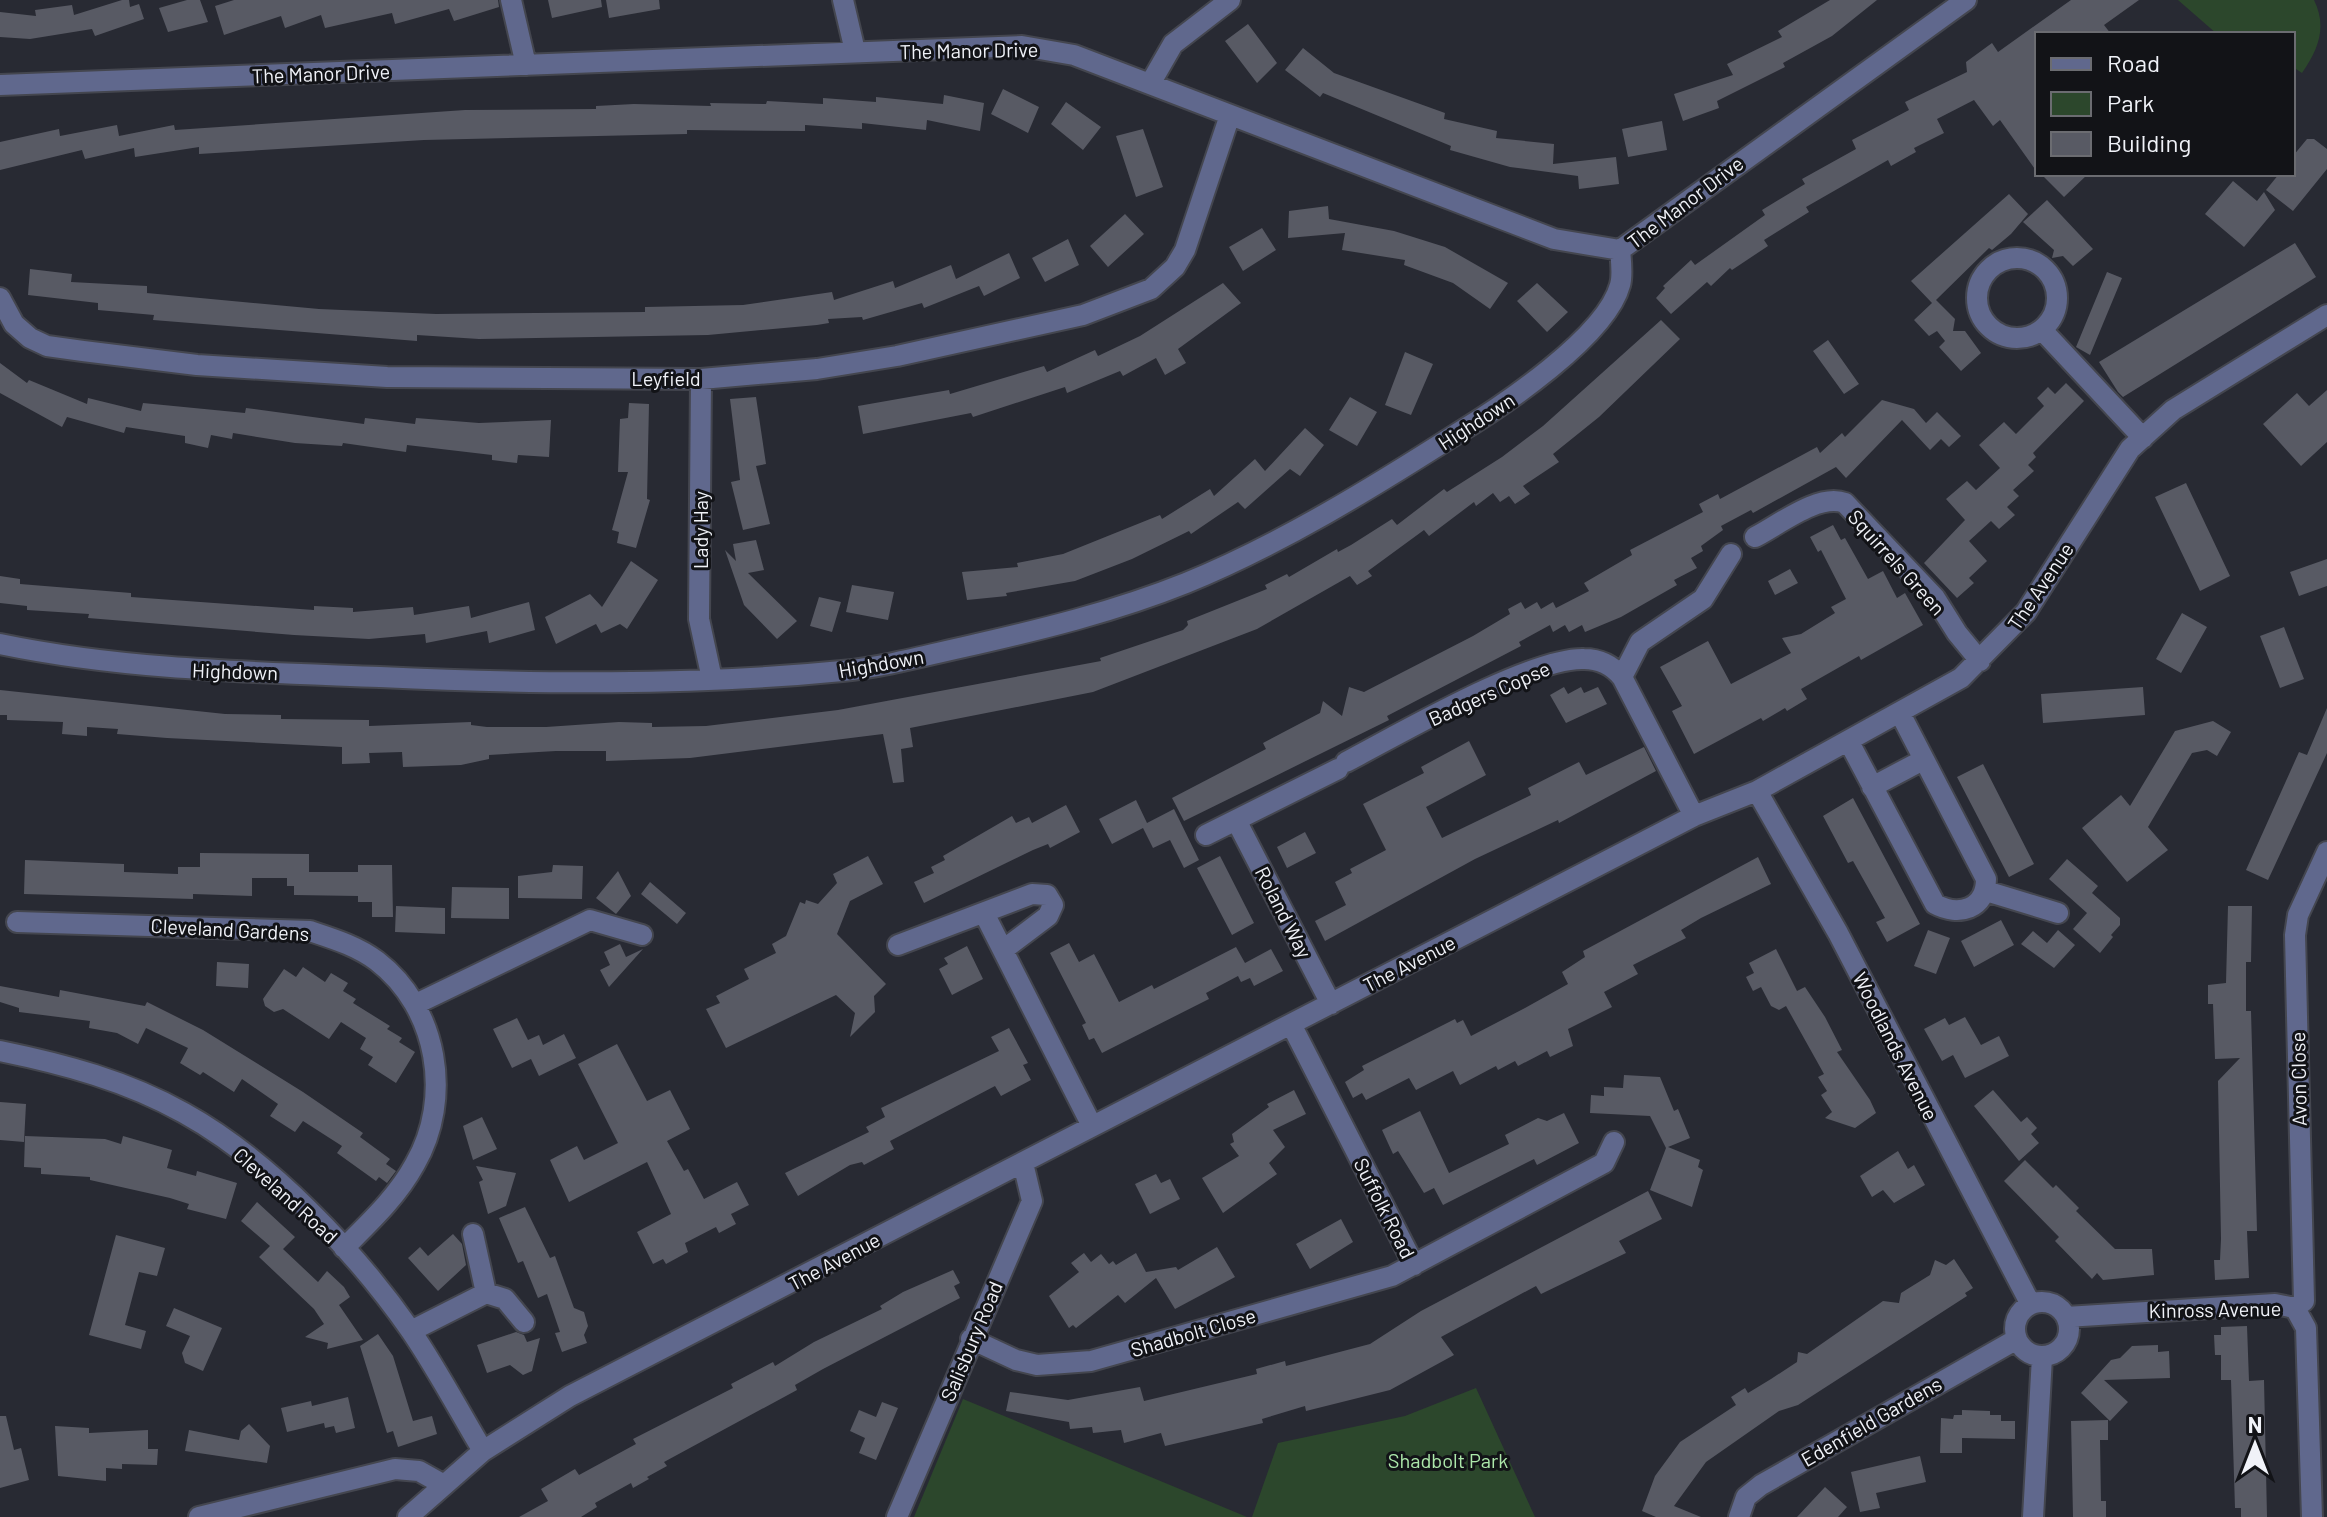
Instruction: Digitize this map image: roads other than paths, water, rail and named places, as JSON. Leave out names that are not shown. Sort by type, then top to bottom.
[{"type":"street","points":[[511,0],[526,65]]},
{"type":"street","points":[[843,0],[855,51]]},
{"type":"street","points":[[1150,84],[1173,44],[1230,0]]},
{"type":"street","name":"The Manor Drive","points":[[0,85],[1022,46],[1050,49],[1150,84],[1554,239],[1620,250],[1966,0]]},
{"type":"street","name":"Leyfield","points":[[0,298],[14,324],[30,338],[47,346],[197,365],[387,377],[701,379],[817,369],[913,353],[1083,315],[1151,289],[1175,267],[1185,250],[1230,115]]},
{"type":"street","name":"Highdown","points":[[0,644],[51,655],[169,668],[449,680],[712,679],[843,671],[1064,624],[1185,583],[1235,561],[1361,492],[1498,409],[1538,379],[1585,334],[1616,296],[1622,282],[1620,250]]},
{"type":"street","points":[[2015,258],[2028,260],[2050,275],[2058,301],[2055,314],[2042,330],[2024,338],[2010,338],[1987,326],[1977,302],[1978,289],[1991,268],[2015,258]]},
{"type":"street","name":"The Avenue","points":[[408,1517],[483,1451],[570,1396],[1694,816],[1757,791],[1901,715],[1961,678],[2026,612],[2130,449],[2173,410],[2327,315]]},
{"type":"street","points":[[2042,330],[2143,438]]},
{"type":"street","name":"Lady Hay","points":[[701,379],[699,619],[712,679]]},
{"type":"street","name":"Squirrels Green","points":[[1755,537],[1818,504],[1831,500],[1845,503],[1935,598],[1957,633],[1980,661]]},
{"type":"street","points":[[1694,816],[1622,677],[1640,642],[1703,599],[1731,554]]},
{"type":"street","name":"Badgers Copse","points":[[1236,820],[1544,666],[1584,659],[1613,667],[1622,677]]},
{"type":"street","points":[[1849,742],[1935,904],[1947,910],[1963,911],[1979,903],[1986,891],[1986,879],[1901,715]]},
{"type":"street","points":[[1872,787],[1923,760]]},
{"type":"street","name":"Woodlands Avenue","points":[[1757,791],[1838,933],[2030,1303]]},
{"type":"street","points":[[1206,835],[1236,820]]},
{"type":"street","name":"Roland Way","points":[[1236,820],[1331,1004]]},
{"type":"street","name":"Avon Close","points":[[2295,1308],[2304,1301],[2295,935],[2298,915],[2327,852]]},
{"type":"street","points":[[1986,891],[2058,913]]},
{"type":"street","points":[[898,945],[1032,894],[1042,893],[1052,900],[1048,916],[1003,950]]},
{"type":"street","points":[[984,913],[1092,1126]]},
{"type":"street","points":[[416,1004],[590,920],[642,935]]},
{"type":"street","name":"Cleveland Gardens","points":[[17,922],[310,931],[353,946],[377,961],[404,986],[416,1004],[436,1063],[437,1096],[430,1132],[415,1165],[380,1213],[344,1248]]},
{"type":"street","name":"Suffolk Road","points":[[1291,1024],[1414,1265],[1604,1163],[1614,1142]]},
{"type":"street","name":"Cleveland Road","points":[[0,1051],[98,1074],[185,1113],[238,1150],[344,1248],[411,1331],[483,1451]]},
{"type":"street","name":"Salisbury Road","points":[[897,1517],[1032,1201],[1023,1163]]},
{"type":"street","points":[[473,1234],[486,1293]]},
{"type":"street","name":"Shadbolt Close","points":[[971,1339],[1016,1360],[1037,1365],[1091,1361],[1392,1276],[1414,1265]]},
{"type":"street","points":[[411,1331],[486,1293],[505,1299],[524,1322]]},
{"type":"street","points":[[2043,1301],[2057,1305],[2066,1317],[2070,1333],[2054,1355],[2042,1357],[2024,1349],[2017,1339],[2015,1325],[2030,1303],[2043,1301]]},
{"type":"street","name":"Kinross Avenue","points":[[2066,1317],[2275,1304],[2295,1308],[2306,1328],[2312,1517]]},
{"type":"street","name":"Edenfield Gardens","points":[[1739,1517],[1746,1497],[1761,1485],[2017,1339]]},
{"type":"street","points":[[2033,1517],[2042,1357]]},
{"type":"street","points":[[199,1517],[395,1469],[419,1471],[444,1485]]},
{"type":"park label","name":"Shadbolt Park","points":[[1448,1460]]}]
